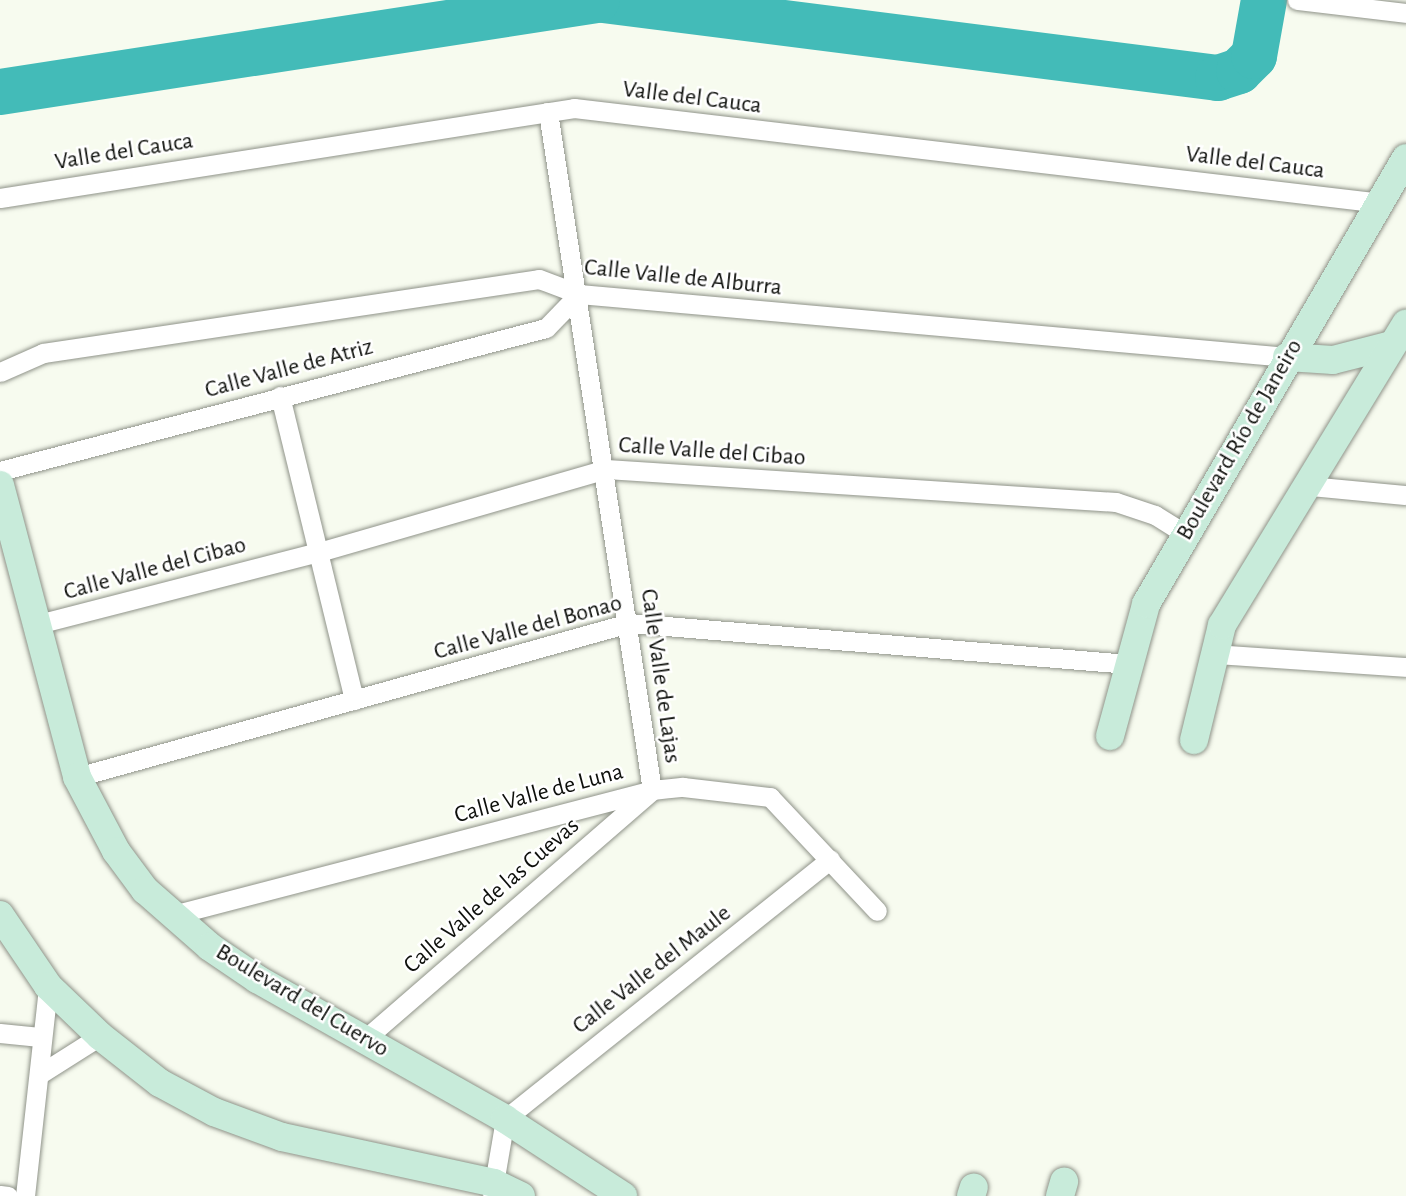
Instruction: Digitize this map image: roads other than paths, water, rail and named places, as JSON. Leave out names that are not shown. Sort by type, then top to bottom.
[{"type":"street","points":[[1297,0],[1352,3],[1406,13]]},
{"type":"street","name":"Valle del Cauca","points":[[0,198],[575,108],[1381,203]]},
{"type":"street","name":"Calle Valle de Lajas","points":[[548,112],[606,469],[652,790]]},
{"type":"street","name":"Boulevard Río de Janeiro","points":[[1110,736],[1146,604],[1406,158]]},
{"type":"street","name":"Calle Valle de Alburra","points":[[0,372],[43,353],[539,279],[579,294],[1287,358]]},
{"type":"street","name":"Calle Valle de Atriz","points":[[0,471],[546,328],[579,294]]},
{"type":"street","points":[[1287,358],[1333,360],[1401,338]]},
{"type":"street","points":[[1194,740],[1222,625],[1401,338]]},
{"type":"street","points":[[280,396],[354,700]]},
{"type":"street","name":"Calle Valle del Cibao","points":[[38,624],[319,552],[606,469],[1116,502],[1155,515],[1186,534]]},
{"type":"street","name":"Boulevard del Cuervo","points":[[0,485],[77,777],[116,851],[145,890],[173,915],[257,979],[505,1119],[623,1196]]},
{"type":"street","points":[[1310,486],[1406,495]]},
{"type":"street","name":"Calle Valle del Bonao","points":[[77,777],[629,623],[1129,664]]},
{"type":"street","points":[[1215,654],[1406,667]]},
{"type":"street","name":"Calle Valle de Luna","points":[[173,915],[652,790],[683,787],[770,797],[877,911]]},
{"type":"street","name":"Calle Valle de las Cuevas","points":[[365,1039],[652,790]]},
{"type":"street","name":"Calle Valle del Maule","points":[[505,1119],[830,860]]},
{"type":"street","points":[[0,915],[48,986],[100,1036],[160,1083],[225,1116],[346,1153],[521,1196]]},
{"type":"street","points":[[25,1196],[40,1074],[40,1037],[48,986]]},
{"type":"street","points":[[0,1033],[40,1037]]},
{"type":"street","points":[[40,1074],[100,1036]]},
{"type":"street","points":[[493,1190],[505,1119]]},
{"type":"street","points":[[0,1195],[8,1196]]},
{"type":"waterway","points":[[0,92],[597,0]]},
{"type":"waterway","points":[[603,0],[1218,78],[1239,71],[1254,56],[1264,0]]}]
